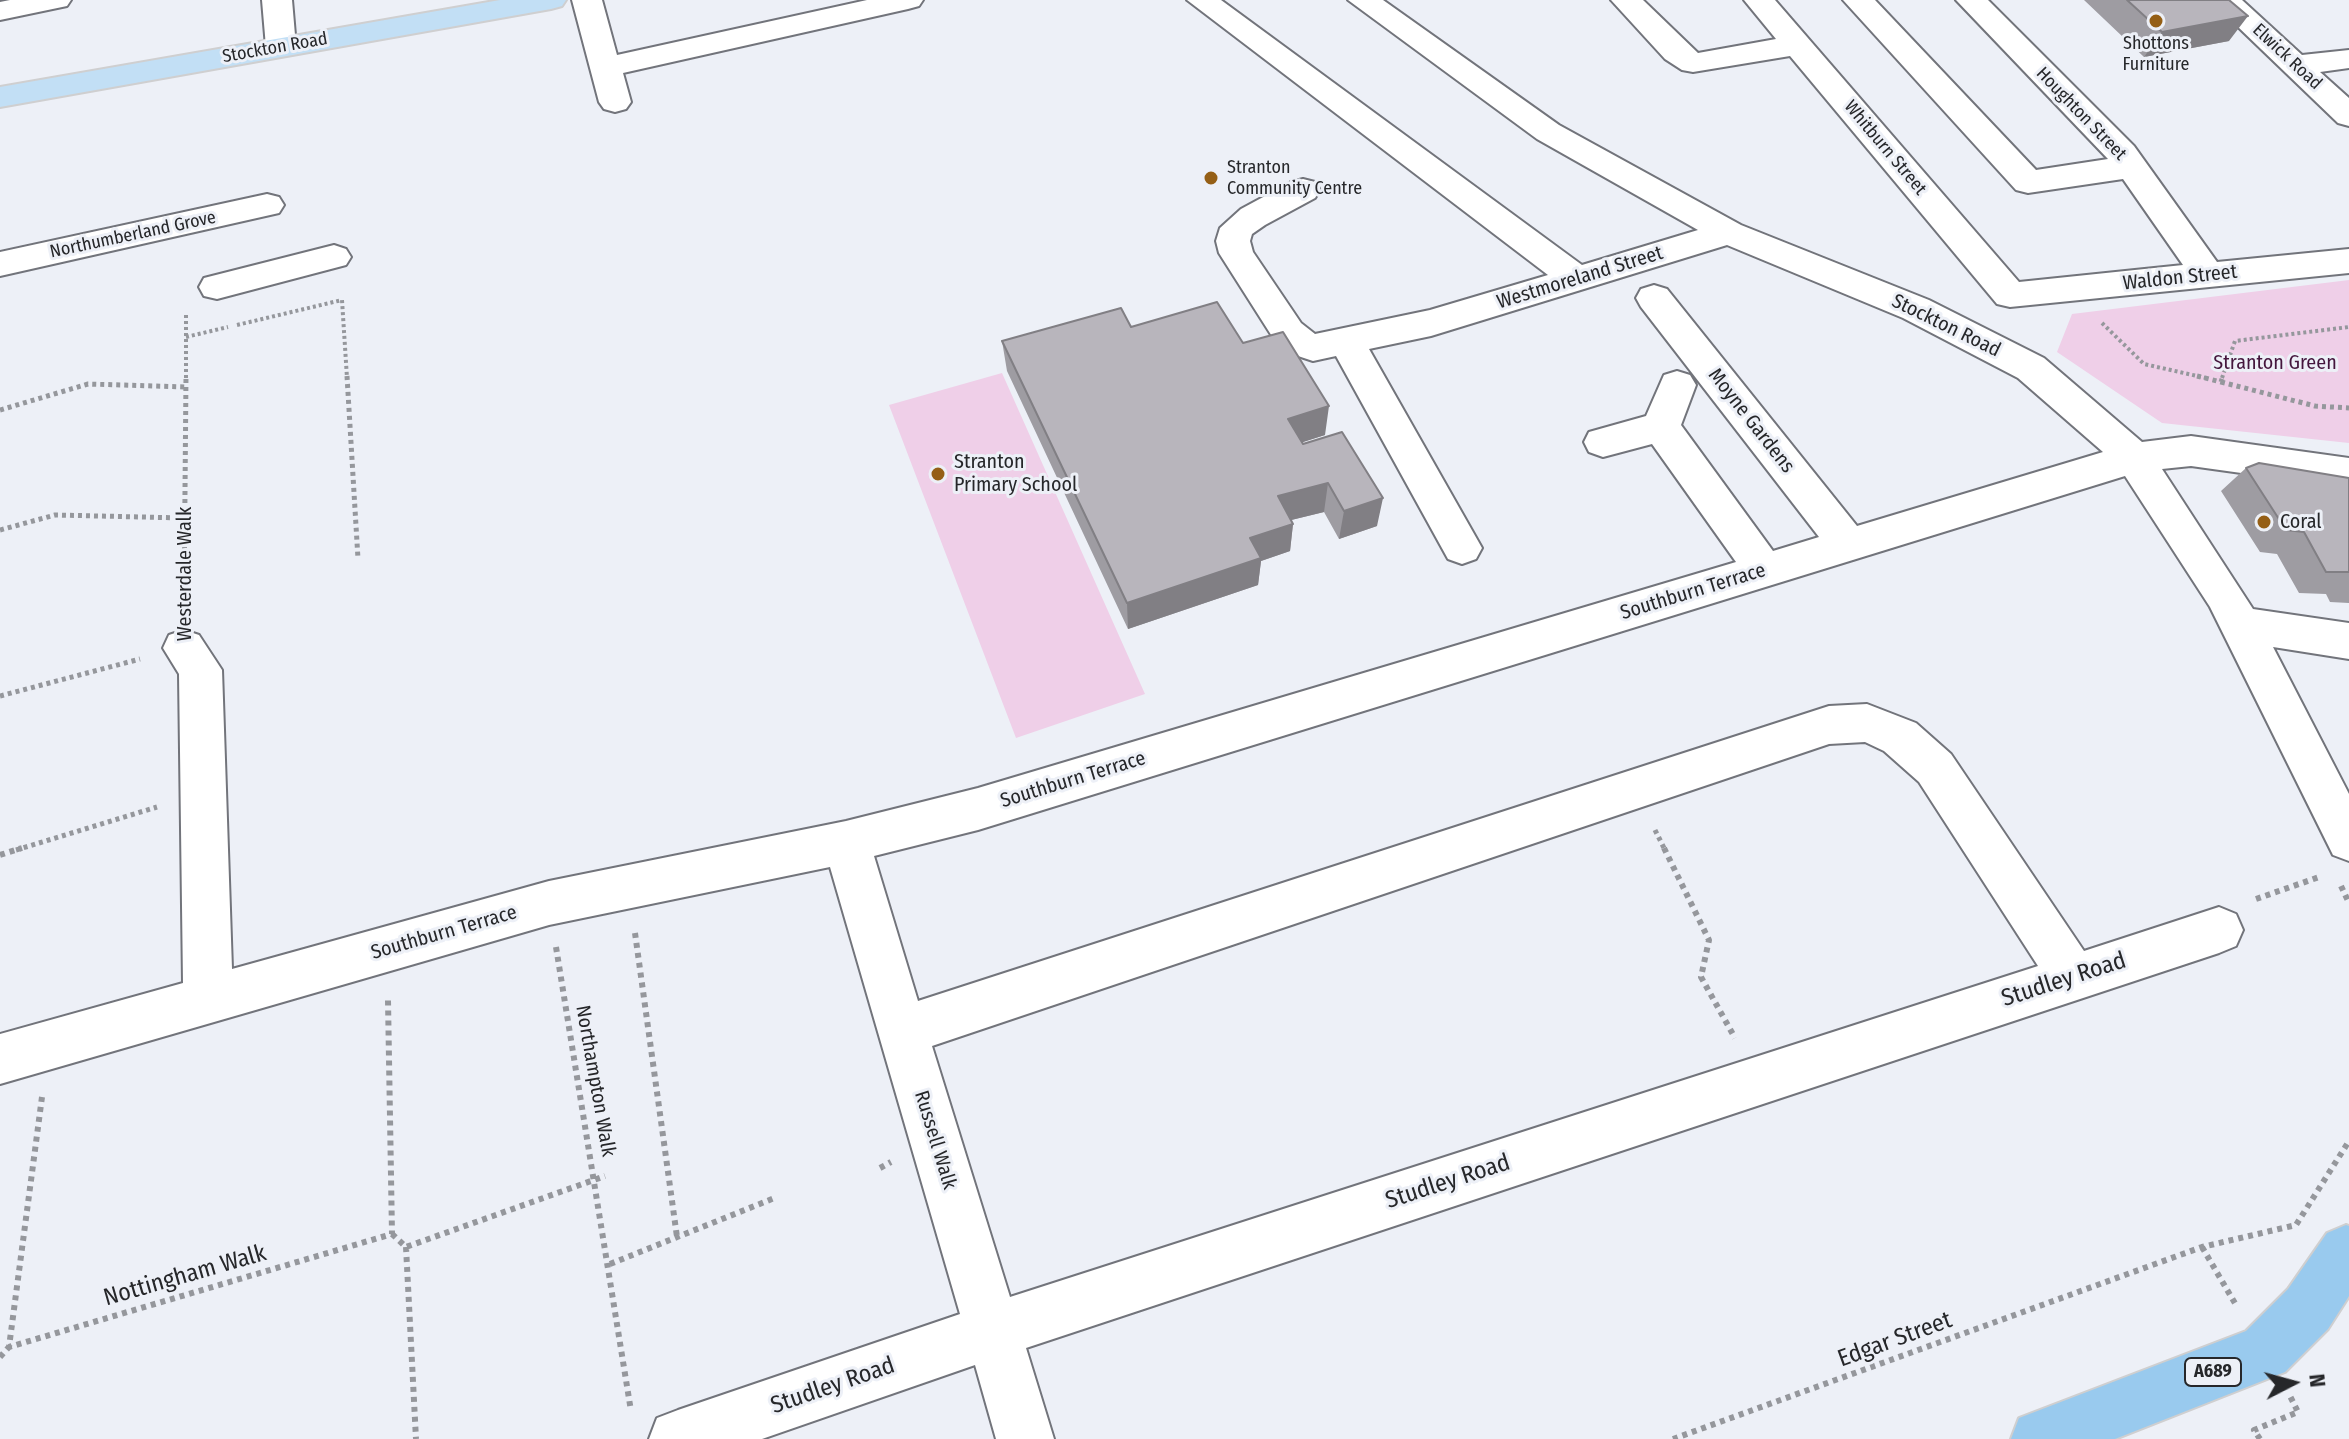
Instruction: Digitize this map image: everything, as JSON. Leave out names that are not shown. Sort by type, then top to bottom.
[{"type":"highway","name":"A689","points":[[2040,1439],[2265,1352],[2308,1309],[2348,1254]]},
{"type":"main road","name":"Stockton Road","points":[[0,97],[551,0]]},
{"type":"street","points":[[0,11],[56,0]]},
{"type":"street","points":[[277,0],[281,47]]},
{"type":"street","points":[[587,0],[615,102]]},
{"type":"street","points":[[605,67],[908,0]]},
{"type":"street","points":[[1202,0],[1577,279]]},
{"type":"street","name":"Stockton Road","points":[[1363,0],[1548,132],[1729,233],[1916,309],[2031,368],[2134,458],[2168,504],[2334,779],[2342,856]]},
{"type":"street","points":[[1626,0],[1676,52],[1693,63],[1798,45]]},
{"type":"street","name":"Whitburn Street","points":[[1759,0],[2010,295]]},
{"type":"street","points":[[1858,0],[2028,182],[2131,167]]},
{"type":"street","name":"Houghton Street","points":[[1971,0],[2131,167],[2208,275]]},
{"type":"street","name":"Elwick Road","points":[[2225,0],[2349,116]]},
{"type":"street","points":[[2297,65],[2349,59]]},
{"type":"street","name":"Westmoreland Street","points":[[1303,190],[1245,222],[1237,228],[1233,241],[1236,253],[1288,332],[1302,344],[1313,348],[1431,323],[1729,233]]},
{"type":"street","name":"Northumberland Grove","points":[[0,264],[216,262],[267,205]]},
{"type":"street","points":[[216,262],[334,257]]},
{"type":"street","name":"Waldon Street","points":[[2010,295],[2349,261]]},
{"type":"street","name":"Moyne Gardens","points":[[1654,298],[1848,544]]},
{"type":"street","points":[[1347,342],[1462,548]]},
{"type":"street","points":[[1661,427],[1677,385]]},
{"type":"street","points":[[1603,442],[1661,427]]},
{"type":"street","points":[[1661,427],[1764,570]]},
{"type":"street","name":"Southburn Terrace","points":[[0,1059],[549,903],[846,842],[978,809],[2134,458],[2191,451],[2349,473]]},
{"type":"street","points":[[2240,625],[2349,641]]},
{"type":"street","name":"Westerdale Walk","points":[[184,648],[200,670],[208,998]]},
{"type":"street","points":[[902,1031],[1829,725],[1867,723],[1900,737],[1935,768],[2073,976]]},
{"type":"street","name":"Russell Walk","points":[[846,842],[1025,1439]]},
{"type":"street","name":"Studley Road","points":[[655,1432],[993,1331],[2219,930]]},
{"type":"path","name":"Westerdale Walk","points":[[184,648],[186,307],[216,262]]},
{"type":"path","points":[[2068,289],[2144,364],[2315,406],[2349,408]]},
{"type":"path","points":[[186,337],[342,300],[358,559]]},
{"type":"path","points":[[2221,382],[2235,341],[2349,327]]},
{"type":"path","points":[[0,410],[88,384],[186,387]]},
{"type":"path","points":[[0,530],[55,515],[185,518]]},
{"type":"path","points":[[0,696],[184,648]]},
{"type":"path","points":[[1635,789],[1709,940],[1701,977],[1759,1080]]},
{"type":"path","points":[[0,855],[204,793]]},
{"type":"path","points":[[2219,930],[2251,901],[2342,856]]},
{"type":"path","points":[[629,887],[677,1237]]},
{"type":"path","name":"Northampton Walk","points":[[549,903],[610,1264],[655,1432]]},
{"type":"path","points":[[387,950],[392,1234],[406,1247],[416,1439]]},
{"type":"path","points":[[0,1357],[9,1347],[49,1045]]},
{"type":"path","name":"Edgar Street","points":[[1673,1439],[2202,1247],[2296,1225],[2349,1141]]},
{"type":"path","points":[[406,1247],[605,1176]]},
{"type":"path","points":[[610,1264],[777,1197]]},
{"type":"path","name":"Nottingham Walk","points":[[9,1347],[392,1234]]},
{"type":"green space","name":"Stranton Green","points":[[2349,280],[2349,443],[2162,423],[2057,352],[2072,314]]},
{"type":"green space","points":[[1002,373],[1145,694],[1016,738],[889,405]]},
{"type":"building","points":[[2127,0],[2229,0],[2248,16],[2162,32]]},
{"type":"building","points":[[1217,302],[1243,343],[1283,332],[1329,406],[1288,419],[1303,444],[1342,432],[1383,498],[1344,511],[1328,483],[1278,496],[1293,524],[1250,538],[1261,558],[1127,603],[1002,341],[1121,308],[1131,327]]},
{"type":"building","points":[[2259,463],[2349,478],[2349,572],[2326,572],[2304,532],[2286,530],[2246,468]]},
{"type":"place","name":"Shottons Furniture","points":[[2156,21]]},
{"type":"place","name":"Stranton Community Centre","points":[[1211,178]]},
{"type":"place","name":"Stranton Primary School","points":[[938,474]]},
{"type":"place","name":"Coral","points":[[2264,522]]}]
